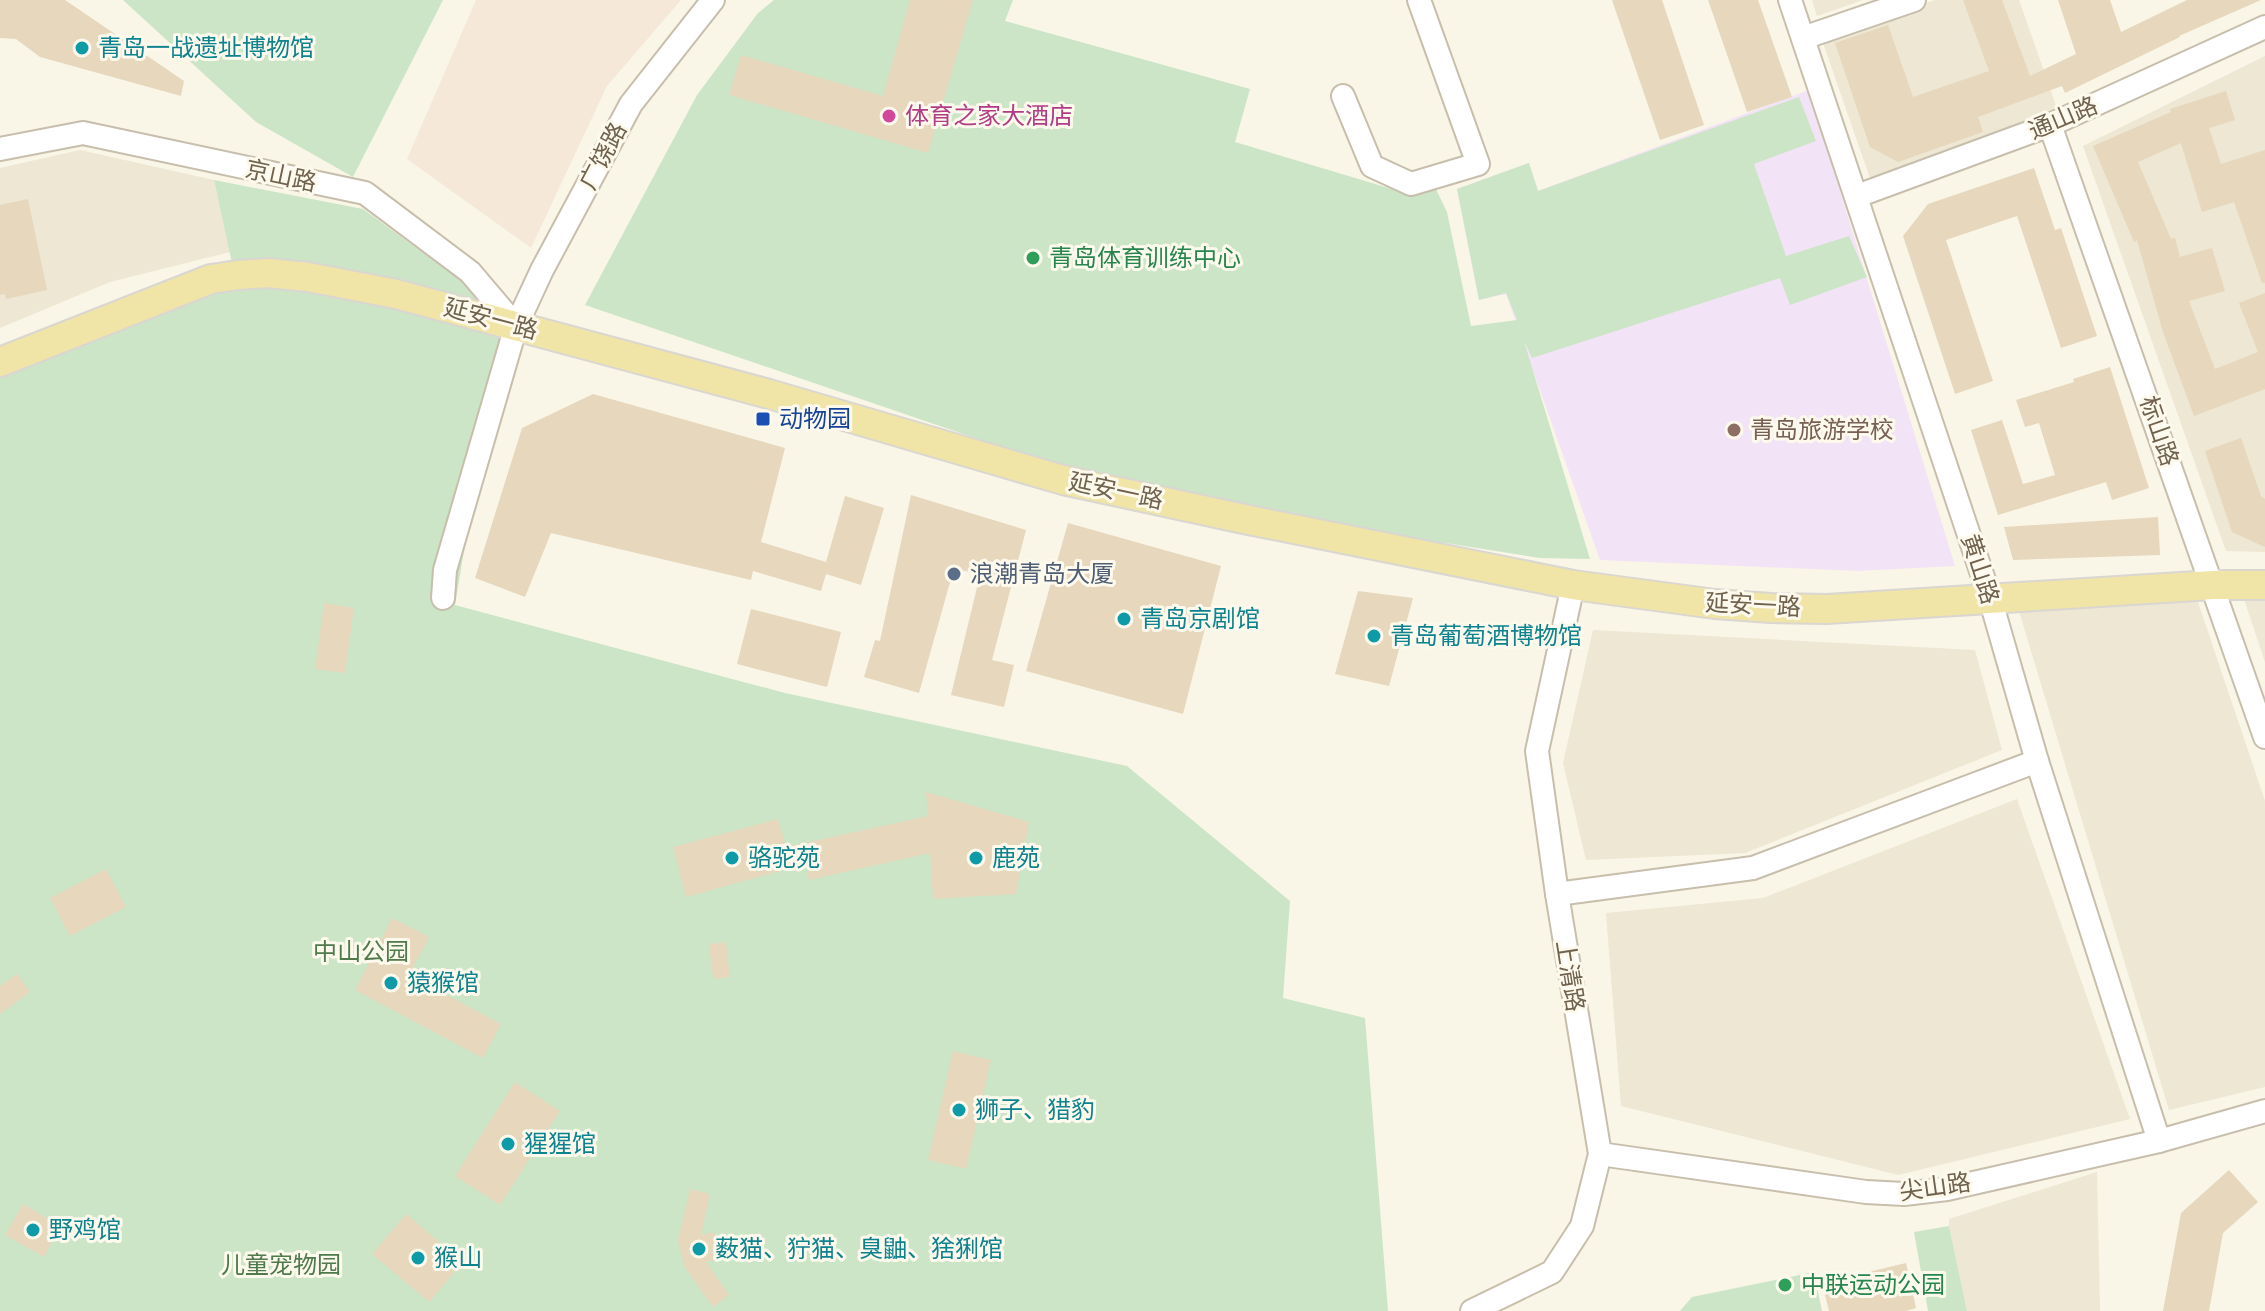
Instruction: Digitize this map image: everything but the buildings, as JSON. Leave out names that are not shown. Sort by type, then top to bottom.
[{"type":"main road","name":"延安一路","points":[[0,362],[211,279],[268,273],[308,277],[396,294],[769,394],[1063,480],[1573,585],[1715,604],[1827,609],[2213,585],[2265,585]]},
{"type":"street","name":"广饶路","points":[[443,598],[445,570],[516,326],[542,270],[631,104],[713,0]]},
{"type":"street","points":[[1343,96],[1372,166],[1411,184],[1478,164],[1419,0]]},
{"type":"street","name":"黄山路","points":[[1790,0],[1990,598],[2037,761],[2159,1141]]},
{"type":"street","points":[[1803,38],[1914,0]]},
{"type":"street","name":"通山路","points":[[1857,196],[2050,125],[2265,27]]},
{"type":"street","name":"标山路","points":[[2050,125],[2265,737]]},
{"type":"street","name":"京山路","points":[[0,149],[83,133],[365,193],[470,272],[516,326]]},
{"type":"street","name":"上清路","points":[[1472,1311],[1552,1272],[1582,1226],[1600,1154],[1537,751],[1573,585]]},
{"type":"street","points":[[1557,894],[1753,868],[2037,761]]},
{"type":"street","name":"尖山路","points":[[1600,1154],[1866,1192],[1904,1194],[1947,1189],[2159,1141],[2265,1111]]},
{"type":"shaded area","points":[[476,0],[681,0],[607,86],[531,248],[407,159]]},
{"type":"shaded area","points":[[1812,0],[1863,0],[1817,16]]},
{"type":"shaded area","points":[[1935,0],[2019,0],[2060,117],[1872,184],[1822,40]]},
{"type":"shaded area","points":[[2265,56],[2265,552],[2226,551],[2083,146]]},
{"type":"shaded area","name":"青岛旅游学校","points":[[1809,90],[1955,566],[1857,571],[1600,560],[1506,294],[1479,300],[1457,189],[1529,163],[1538,191]]},
{"type":"shaded area","points":[[80,150],[214,180],[230,252],[110,282],[0,328],[0,168]]},
{"type":"shaded area","points":[[2242,593],[2265,594],[2265,662]]},
{"type":"shaded area","points":[[2196,596],[2265,801],[2265,1087],[2169,1110],[2019,611]]},
{"type":"shaded area","points":[[1593,630],[1975,650],[2002,750],[1745,853],[1586,860],[1563,763]]},
{"type":"shaded area","points":[[2017,799],[2130,1119],[1898,1175],[1621,1106],[1606,913],[1763,898]]},
{"type":"shaded area","points":[[2097,1172],[2100,1311],[1967,1311],[1949,1219]]},
{"type":"green space","points":[[123,0],[443,0],[353,177],[256,122]]},
{"type":"green space","name":"青岛体育训练中心","points":[[774,0],[1013,0],[1005,21],[1250,89],[1235,142],[1412,195],[1435,187],[1447,212],[1471,326],[1517,320],[1506,293],[1479,300],[1457,189],[1529,163],[1538,191],[1799,97],[1816,141],[1754,164],[1786,256],[1849,236],[1867,277],[1790,305],[1780,278],[1532,358],[1524,341],[1590,559],[1540,558],[1344,527],[1066,469],[585,305],[697,95],[758,13]]},
{"type":"green space","name":"中山公园","points":[[214,180],[363,209],[466,284],[500,335],[455,605],[785,693],[1127,766],[1290,901],[1283,998],[1365,1018],[1388,1311],[0,1311],[0,351],[235,277]]},
{"type":"green space","name":"中联运动公园","points":[[1949,1226],[1967,1311],[1928,1311],[1914,1232]]},
{"type":"green space","name":"中联运动公园","points":[[1814,1272],[1822,1311],[1680,1311],[1692,1297]]},
{"type":"place","name":"青岛一战遗址博物馆","points":[[82,48]]},
{"type":"place","name":"体育之家大酒店","points":[[889,116]]},
{"type":"place","name":"青岛体育训练中心","points":[[1033,258]]},
{"type":"place","name":"动物园","points":[[763,419]]},
{"type":"place","name":"青岛旅游学校","points":[[1734,430]]},
{"type":"place","name":"浪潮青岛大厦","points":[[954,574]]},
{"type":"place","name":"青岛京剧馆","points":[[1124,619]]},
{"type":"place","name":"青岛葡萄酒博物馆","points":[[1374,636]]},
{"type":"place","name":"骆驼苑","points":[[732,858]]},
{"type":"place","name":"鹿苑","points":[[976,858]]},
{"type":"place","name":"猿猴馆","points":[[391,983]]},
{"type":"place","name":"狮子、猎豹","points":[[959,1110]]},
{"type":"place","name":"猩猩馆","points":[[508,1144]]},
{"type":"place","name":"野鸡馆","points":[[33,1230]]},
{"type":"place","name":"薮猫、狞猫、臭鼬、猞猁馆","points":[[699,1249]]},
{"type":"place","name":"猴山","points":[[418,1258]]},
{"type":"place","name":"中联运动公园","points":[[1785,1285]]},
{"type":"park label","name":"儿童宠物园","points":[[281,1265]]}]
